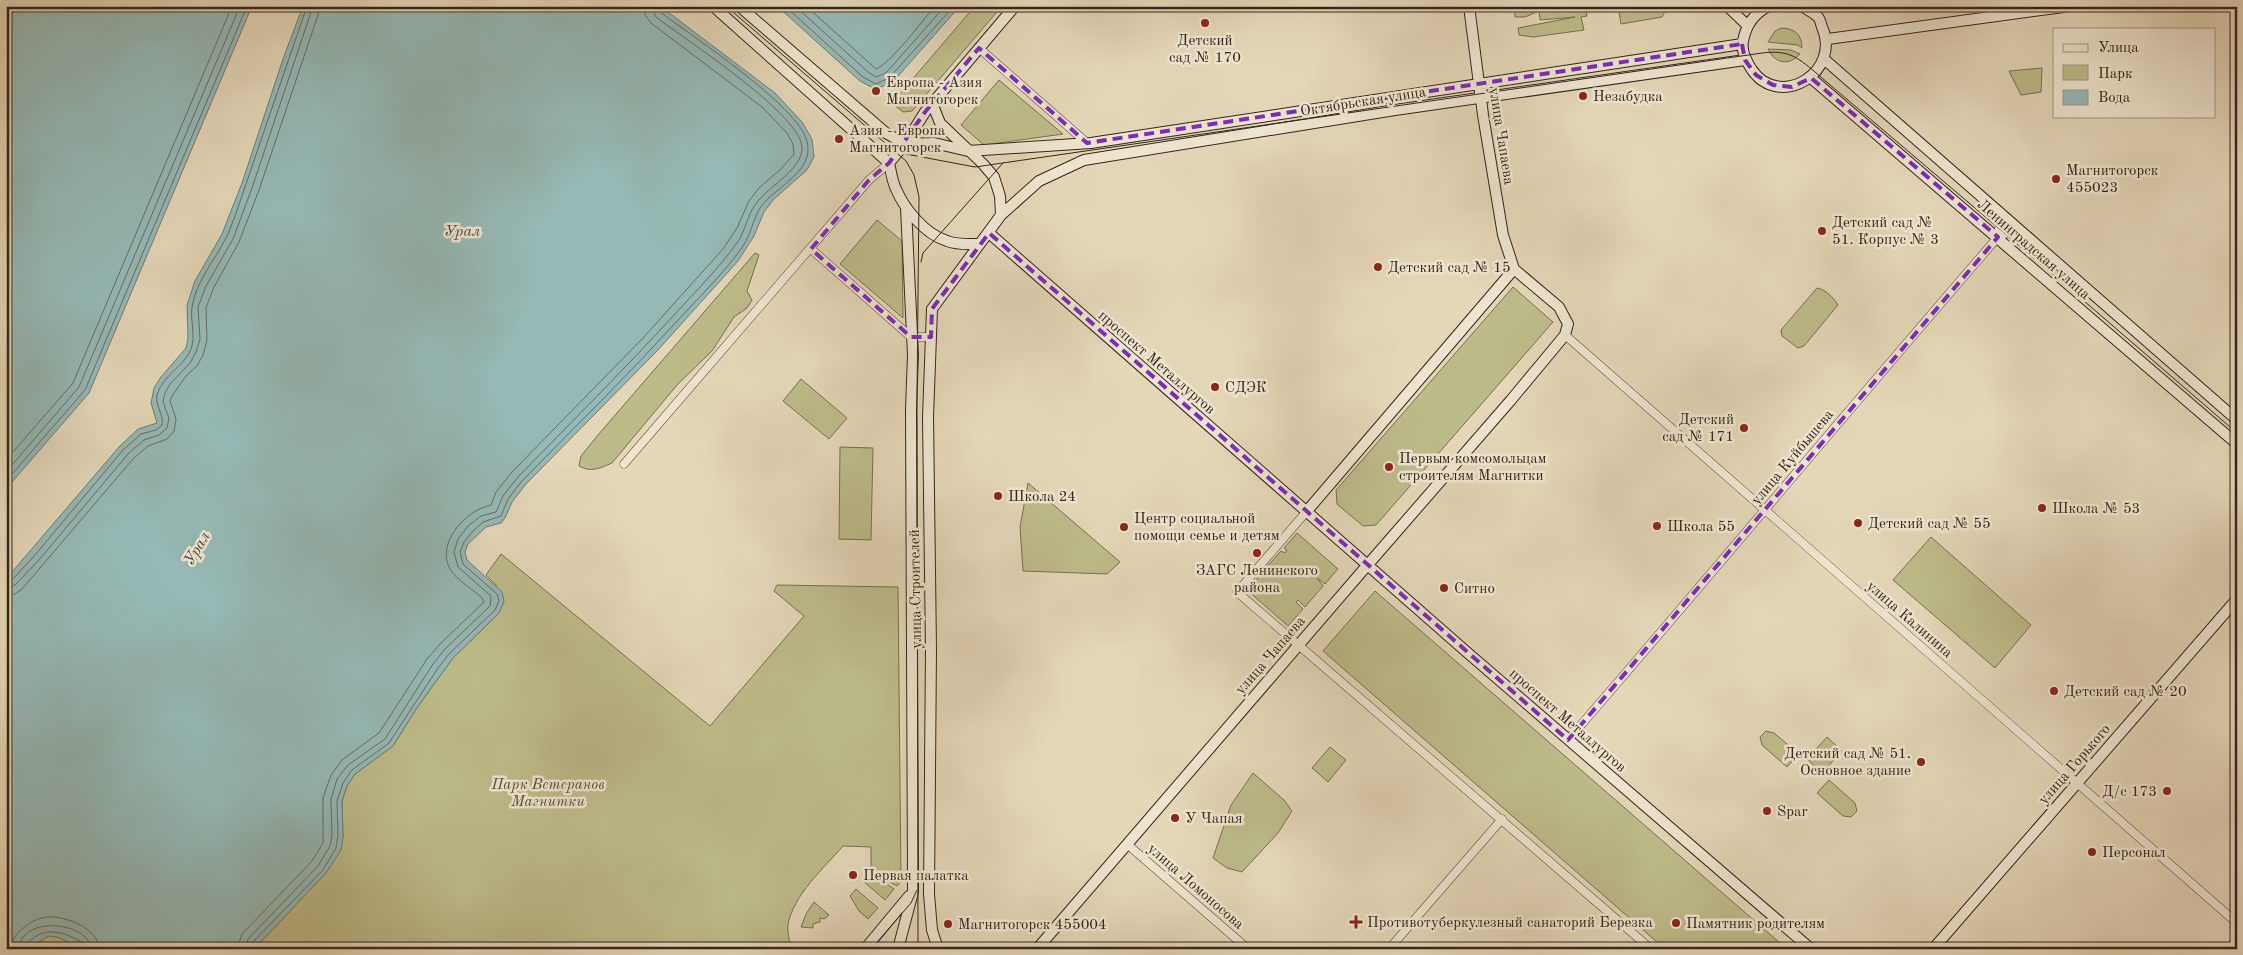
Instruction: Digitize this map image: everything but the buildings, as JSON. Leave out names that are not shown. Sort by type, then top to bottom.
[{"type":"main road","points":[[714,6],[889,162],[895,188],[906,208],[925,227],[946,241],[961,244],[978,244],[989,233],[1001,215],[1000,196],[994,178],[983,164],[940,124],[932,103]]},
{"type":"main road","points":[[739,6],[886,133],[905,144],[934,143],[968,152]]},
{"type":"main road","points":[[889,162],[905,144],[932,103],[1015,6]]},
{"type":"main road","name":"улица Чапаева","points":[[1469,6],[1479,85],[1503,235],[1514,269]]},
{"type":"main road","points":[[1727,6],[1747,25]]},
{"type":"main road","points":[[1764,7],[1747,25],[1742,44],[1745,60],[1756,76],[1773,85],[1792,87],[1811,78],[1824,59],[1828,39],[1818,17],[1802,6]]},
{"type":"main road","points":[[1828,39],[2071,6]]},
{"type":"main road","name":"Октябрьская улица","points":[[968,152],[1087,143],[1742,44]]},
{"type":"main road","name":"Ленинградская улица","points":[[1824,59],[2237,420]]},
{"type":"main road","name":"Октябрьская улица","points":[[1001,215],[1039,181],[1084,160],[1481,98],[1745,60]]},
{"type":"main road","name":"Ленинградская улица","points":[[1811,78],[2237,444]]},
{"type":"main road","name":"улица Строителей","points":[[898,949],[913,892],[911,337],[906,208]]},
{"type":"main road","name":"проспект Металлургов","points":[[989,233],[1568,740],[1811,949]]},
{"type":"main road","name":"улица Строителей","points":[[938,948],[932,930],[929,894],[931,649],[928,417],[932,309],[978,244]]},
{"type":"main road","points":[[1307,511],[1514,269],[1559,307],[1568,324],[1565,335]]},
{"type":"main road","name":"улица Чапаева","points":[[1037,949],[1565,335]]},
{"type":"main road","name":"улица Горького","points":[[1933,949],[2237,599]]},
{"type":"main road","points":[[865,949],[913,892]]},
{"type":"street","points":[[980,48],[1087,143]]},
{"type":"street","points":[[624,464],[869,180],[889,162]]},
{"type":"street","points":[[1998,237],[2001,213]]},
{"type":"street","name":"улица Куйбышева","points":[[1568,740],[1998,237],[2017,228]]},
{"type":"street","points":[[810,249],[911,337],[931,336]]},
{"type":"street","name":"улица Калинина","points":[[1565,335],[2237,923]]},
{"type":"street","points":[[1307,511],[1237,592],[1651,949]]},
{"type":"street","points":[[1389,949],[1502,819]]},
{"type":"street","name":"улица Ломоносова","points":[[1127,844],[1248,949]]},
{"type":"highlighted area","points":[[1742,44],[1745,60],[1756,75],[1773,85],[1792,87],[1811,78],[1998,237],[1568,740],[989,233],[932,309],[931,337],[911,337],[811,249],[869,180],[889,163],[925,112],[979,48],[1087,143]]},
{"type":"green space","points":[[975,6],[1002,6],[912,111],[903,112],[892,103]]},
{"type":"green space","points":[[1514,6],[1585,6],[1587,16],[1581,17],[1584,30],[1533,37],[1519,35],[1518,28],[1575,17],[1540,20],[1539,11],[1525,17],[1515,17]]},
{"type":"green space","points":[[1618,6],[1668,6],[1662,17],[1621,24]]},
{"type":"green space","points":[[1781,28],[1790,29],[1797,33],[1801,39],[1802,48],[1798,45],[1768,42],[1775,31]]},
{"type":"green space","points":[[1768,49],[1791,50],[1800,54],[1787,62],[1782,62],[1774,58]]},
{"type":"green space","points":[[2042,68],[2041,92],[2021,95],[2009,71]]},
{"type":"green space","points":[[999,80],[1063,134],[984,145],[961,125]]},
{"type":"green space","points":[[877,220],[902,241],[903,318],[840,264]]},
{"type":"green space","points":[[755,253],[759,255],[747,291],[752,300],[747,308],[734,317],[712,351],[677,385],[612,463],[592,469],[579,466],[581,456],[598,435]]},
{"type":"green space","points":[[1513,287],[1553,322],[1376,525],[1363,526],[1337,504],[1336,490]]},
{"type":"green space","points":[[1817,288],[1829,294],[1838,305],[1804,346],[1798,348],[1782,336],[1781,330]]},
{"type":"green space","points":[[801,379],[847,418],[829,439],[783,401]]},
{"type":"green space","points":[[840,447],[873,448],[871,540],[839,539]]},
{"type":"green space","points":[[1028,483],[1120,562],[1107,574],[1023,571],[1020,527]]},
{"type":"green space","points":[[1297,533],[1338,569],[1325,584],[1317,578],[1323,586],[1305,607],[1298,600],[1296,602],[1303,609],[1288,626],[1247,590],[1262,573],[1265,575],[1267,573],[1264,570],[1281,551],[1285,553],[1287,550],[1284,548]]},
{"type":"green space","points":[[1931,537],[2031,625],[1995,668],[1893,580]]},
{"type":"green space","name":"Парк Ветеранов Магнитки","points":[[501,554],[710,726],[804,616],[774,591],[777,585],[898,587],[901,881],[897,886],[871,872],[871,847],[843,846],[810,882],[796,903],[788,925],[791,949],[254,949],[326,873],[343,837],[342,801],[347,786],[355,774],[393,746],[416,709],[453,658],[499,613],[496,585],[486,575]]},
{"type":"green space","points":[[1375,591],[1787,949],[1665,949],[1323,651]]},
{"type":"green space","points":[[1766,731],[1774,733],[1799,754],[1787,767],[1762,745],[1760,737]]},
{"type":"green space","points":[[1827,737],[1842,751],[1822,773],[1807,759]]},
{"type":"green space","points":[[1330,747],[1346,760],[1328,782],[1312,768]]},
{"type":"green space","points":[[1253,773],[1284,800],[1292,811],[1278,833],[1242,872],[1227,868],[1213,858],[1231,805]]},
{"type":"green space","points":[[1829,780],[1855,803],[1857,811],[1851,817],[1843,816],[1817,793]]},
{"type":"green space","points":[[868,875],[881,880],[894,889],[885,900],[863,881]]},
{"type":"green space","points":[[856,889],[878,908],[868,919],[859,911],[850,896]]},
{"type":"green space","points":[[814,902],[829,915],[824,919],[820,918],[820,922],[813,924],[813,928],[801,927],[806,914]]},
{"type":"green space","points":[[48,936],[57,937],[84,949],[28,949]]},
{"type":"water","points":[[6,6],[252,6],[89,393],[6,489]]},
{"type":"water","name":"Урал","points":[[303,6],[660,6],[775,93],[802,122],[812,139],[814,157],[807,170],[773,200],[764,212],[754,236],[738,261],[657,351],[526,484],[512,502],[501,523],[486,527],[468,544],[465,552],[467,560],[502,592],[504,602],[499,613],[453,658],[416,709],[393,746],[355,774],[347,786],[342,801],[343,837],[341,850],[326,873],[254,949],[84,949],[57,937],[48,936],[28,949],[6,949],[6,579],[119,447],[138,429],[157,423],[151,403],[154,388],[186,348],[188,338],[187,305],[195,281],[222,234],[242,183],[283,59]]},
{"type":"water","points":[[777,6],[960,6],[892,83],[875,89],[860,81]]},
{"type":"tram line","points":[[726,6],[906,161],[914,175],[919,197],[917,395],[918,949]]},
{"type":"tram line","points":[[888,146],[906,154],[975,167],[1762,53],[1785,53],[1797,58],[1815,72],[2237,433]]},
{"type":"tram line","points":[[921,262],[923,253],[1003,163]]},
{"type":"tram line","points":[[871,949],[911,903],[917,890]]},
{"type":"place","name":"Детский сад № 170","points":[[1205,23]]},
{"type":"place","name":"Европа - Азия Магнитогорск","points":[[876,91]]},
{"type":"place","name":"Незабудка","points":[[1583,96]]},
{"type":"place","name":"Азия - Европа Магнитогорск","points":[[839,139]]},
{"type":"place","name":"Магнитогорск 455023","points":[[2056,179]]},
{"type":"place","name":"Детский сад № 51. Корпус № 3","points":[[1822,231]]},
{"type":"place","name":"Детский сад № 15","points":[[1378,267]]},
{"type":"place","name":"СДЭК","points":[[1215,387]]},
{"type":"place","name":"Детский сад № 171","points":[[1744,428]]},
{"type":"place","name":"Первым комсомольцам строителям Магнитки","points":[[1389,467]]},
{"type":"place","name":"Школа 24","points":[[998,496]]},
{"type":"place","name":"Школа № 53","points":[[2042,508]]},
{"type":"place","name":"Детский сад № 55","points":[[1858,523]]},
{"type":"place","name":"Школа 55","points":[[1657,526]]},
{"type":"place","name":"Центр социальной помощи семье и детям","points":[[1124,527]]},
{"type":"place","name":"ЗАГС Ленинского района","points":[[1257,553]]},
{"type":"place","name":"Ситно","points":[[1444,588]]},
{"type":"place","name":"Детский сад № 20","points":[[2054,691]]},
{"type":"place","name":"Детский сад № 51. Основное здание","points":[[1921,762]]},
{"type":"place","name":"Д/с 173","points":[[2167,791]]},
{"type":"place","name":"Spar","points":[[1767,811]]},
{"type":"place","name":"У Чапая","points":[[1175,818]]},
{"type":"place","name":"Персонал","points":[[2092,852]]},
{"type":"place","name":"Первая палатка","points":[[853,875]]},
{"type":"place","name":"Противотуберкулезный санаторий Березка","points":[[1356,922]]},
{"type":"place","name":"Памятник родителям","points":[[1676,923]]},
{"type":"place","name":"Магнитогорск 455004","points":[[948,924]]}]
